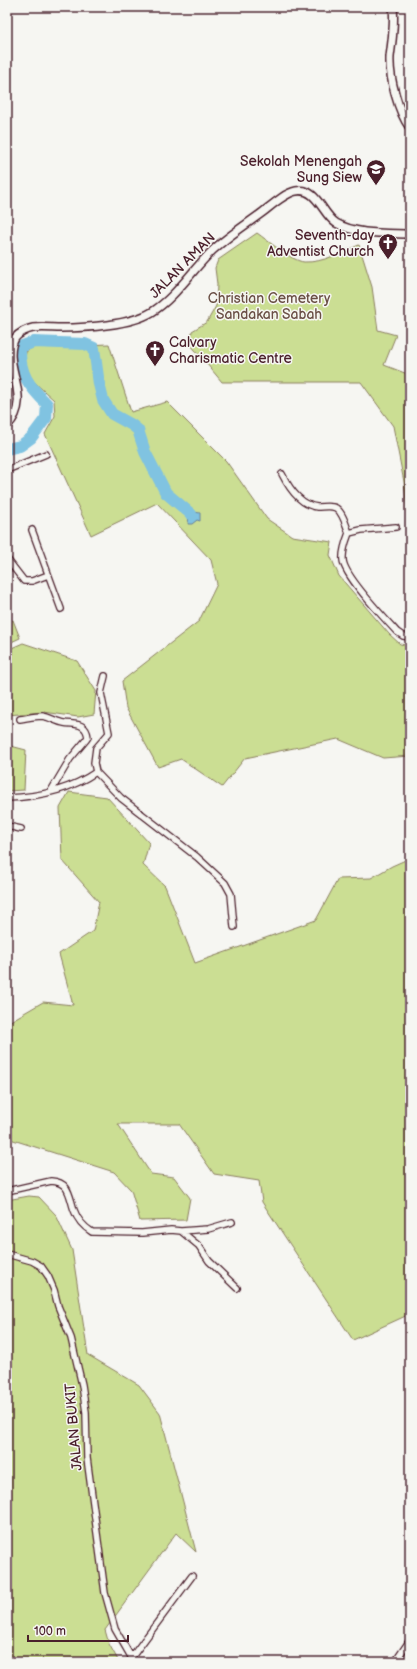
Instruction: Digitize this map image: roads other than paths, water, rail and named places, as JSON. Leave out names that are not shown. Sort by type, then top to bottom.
[{"type":"street","points":[[393,7],[394,24],[390,71],[402,114],[410,128]]},
{"type":"street","name":"JALAN AMAN","points":[[7,426],[14,416],[18,405],[8,352],[16,337],[33,328],[63,328],[122,322],[140,318],[151,313],[167,302],[214,249],[276,202],[294,191],[302,190],[309,192],[335,222],[344,226],[380,233],[410,234]]},
{"type":"street","points":[[7,470],[46,454]]},
{"type":"street","points":[[282,474],[288,486],[309,505],[330,506],[336,509],[342,516],[349,533],[344,548],[342,561],[363,594],[397,632],[403,636],[410,637]]},
{"type":"street","points":[[349,533],[361,530],[396,527]]},
{"type":"street","points":[[32,530],[61,609]]},
{"type":"street","points":[[7,559],[10,568],[21,579],[27,582],[48,575]]},
{"type":"street","points":[[104,676],[100,693],[109,733],[96,748],[94,762],[96,772],[121,798],[197,857],[225,883],[231,894],[234,926]]},
{"type":"street","points":[[20,719],[43,716],[66,724],[76,723],[84,727],[86,730],[88,737],[70,759],[51,791]]},
{"type":"street","points":[[7,798],[31,796],[62,790],[96,772]]},
{"type":"street","points":[[7,826],[21,830]]},
{"type":"street","points":[[7,1191],[51,1181],[62,1183],[67,1188],[74,1211],[80,1221],[94,1233],[142,1233],[171,1230],[181,1231],[208,1229],[232,1222]]},
{"type":"street","points":[[181,1231],[199,1246],[209,1261],[237,1288]]},
{"type":"street","name":"JALAN BUKIT","points":[[7,1254],[32,1261],[40,1266],[48,1276],[73,1346],[81,1378],[86,1412],[87,1458],[105,1593],[115,1629],[132,1660]]},
{"type":"street","points":[[132,1660],[192,1576]]},
{"type":"street","points":[[395,1662],[410,1640]]},
{"type":"water","points":[[194,512],[200,513],[200,521],[197,520],[192,524],[188,524],[189,515]]},
{"type":"waterway","points":[[7,449],[20,446],[31,438],[46,418],[47,404],[30,385],[23,372],[20,347],[34,342],[85,344],[94,348],[99,384],[103,400],[112,414],[138,430],[145,452],[166,493],[191,514]]},
{"type":"place","name":"Sekolah Menengah Sung Siew","points":[[376,186]]},
{"type":"place","name":"Seventh-day Adventist Church","points":[[388,260]]},
{"type":"place","name":"Calvary Charismatic Centre","points":[[155,367]]},
{"type":"park label","name":"Christian Cemetery Sandakan Sabah","points":[[269,306]]}]
